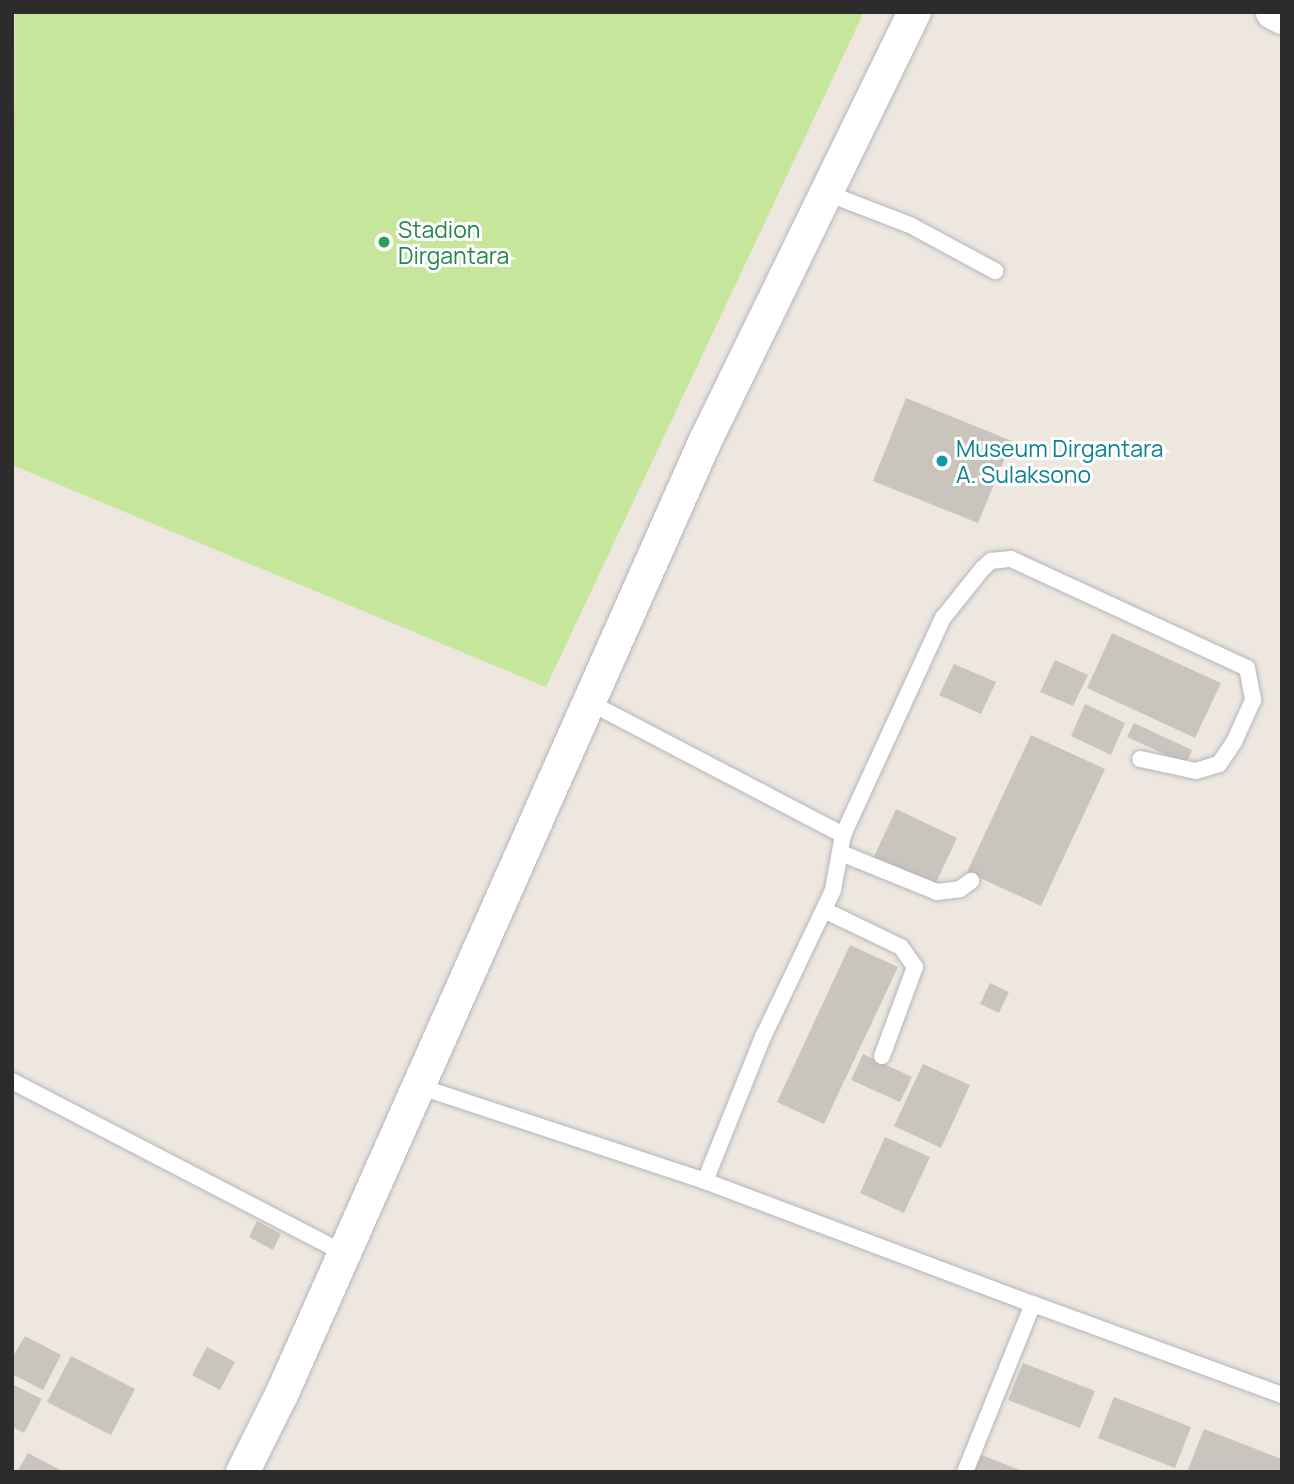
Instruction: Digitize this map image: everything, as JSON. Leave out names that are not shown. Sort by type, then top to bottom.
[{"type":"street","points":[[242,1472],[344,1253],[704,442],[914,12]]},
{"type":"street","points":[[1272,12],[1282,17]]},
{"type":"lane","points":[[824,192],[910,225],[995,271]]},
{"type":"lane","points":[[705,1181],[763,1037],[824,910],[841,853],[843,835],[943,618],[983,568],[1000,559],[1011,559],[1247,668],[1253,700],[1234,742],[1219,764],[1196,771],[1140,759]]},
{"type":"lane","points":[[587,701],[843,835]]},
{"type":"lane","points":[[841,853],[937,892],[960,889],[971,881]]},
{"type":"lane","points":[[824,910],[901,947],[915,967],[881,1056]]},
{"type":"lane","points":[[12,1081],[344,1253]]},
{"type":"lane","points":[[418,1086],[705,1181],[1282,1395]]},
{"type":"lane","points":[[965,1472],[1033,1304]]},
{"type":"green space","name":"Stadion Dirgantara","points":[[15,12],[864,12],[546,687],[12,465]]},
{"type":"building","name":"Museum Dirgantara A. Sulaksono","points":[[906,398],[1012,441],[978,523],[873,481]]},
{"type":"building","points":[[1112,633],[1221,683],[1195,738],[1087,688]]},
{"type":"building","points":[[1055,660],[1088,675],[1073,706],[1040,692]]},
{"type":"building","points":[[954,664],[996,682],[981,714],[939,695]]},
{"type":"building","points":[[1085,704],[1125,723],[1111,755],[1071,736]]},
{"type":"building","points":[[1134,723],[1192,750],[1186,764],[1127,737]]},
{"type":"building","points":[[1031,735],[1105,769],[1041,906],[967,872]]},
{"type":"building","points":[[896,809],[957,838],[933,889],[872,861]]},
{"type":"building","points":[[850,945],[898,967],[824,1124],[777,1102]]},
{"type":"building","points":[[990,983],[1009,992],[999,1013],[980,1004]]},
{"type":"building","points":[[863,1054],[912,1077],[900,1102],[851,1080]]},
{"type":"building","points":[[923,1064],[970,1085],[941,1148],[894,1126]]},
{"type":"building","points":[[885,1137],[930,1157],[904,1213],[860,1193]]},
{"type":"building","points":[[257,1221],[281,1234],[273,1250],[249,1237]]},
{"type":"building","points":[[25,1336],[61,1355],[43,1390],[12,1374],[12,1358]]},
{"type":"building","points":[[207,1347],[235,1362],[220,1390],[192,1375]]},
{"type":"building","points":[[71,1356],[135,1389],[111,1435],[47,1402]]},
{"type":"building","points":[[1023,1363],[1095,1391],[1080,1428],[1008,1400]]},
{"type":"building","points":[[12,1384],[42,1399],[24,1433],[12,1427]]},
{"type":"building","points":[[1114,1397],[1191,1427],[1175,1468],[1098,1438]]},
{"type":"building","points":[[1204,1429],[1282,1459],[1282,1472],[1187,1472]]},
{"type":"building","points":[[28,1453],[64,1472],[17,1472]]},
{"type":"building","points":[[979,1454],[1025,1472],[972,1472]]},
{"type":"place","name":"Stadion Dirgantara","points":[[384,242]]},
{"type":"place","name":"Museum Dirgantara A. Sulaksono","points":[[942,461]]}]
